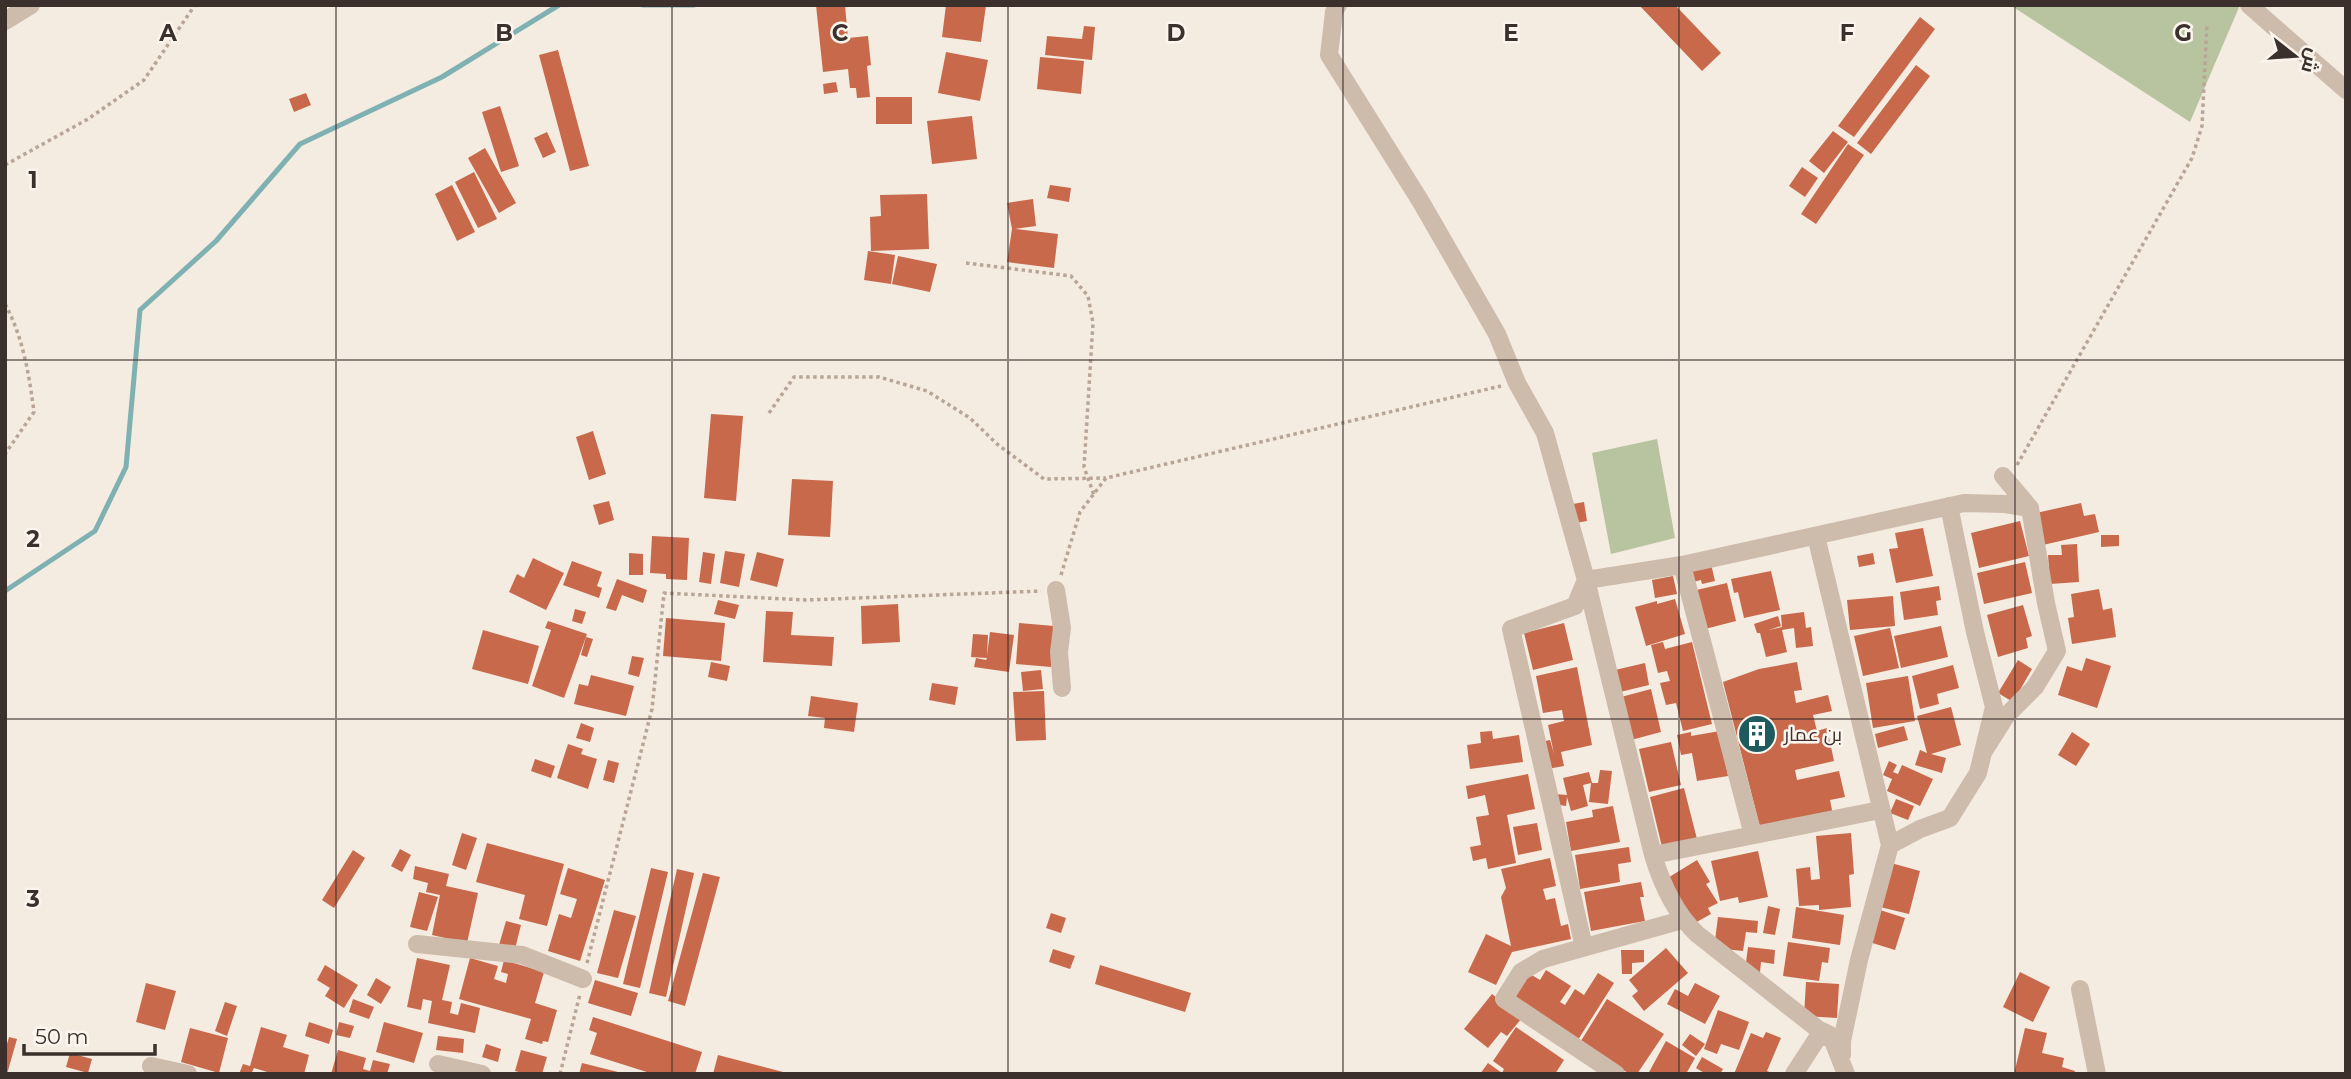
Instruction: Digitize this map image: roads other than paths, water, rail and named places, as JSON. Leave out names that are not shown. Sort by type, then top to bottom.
[{"type":"street","points":[[5,21],[30,5]]},
{"type":"street","points":[[1338,5],[1334,12],[1329,55],[1421,202],[1497,334],[1517,383],[1545,433],[1587,580],[1653,855],[1669,895],[1682,920],[1833,1041],[1844,1069]]},
{"type":"street","points":[[2249,5],[2346,90]]},
{"type":"street","points":[[1984,751],[2006,716],[2035,687],[2057,651],[2030,508],[2003,476]]},
{"type":"street","points":[[1587,580],[1682,565],[1964,503],[2006,504],[2030,508]]},
{"type":"street","points":[[1890,845],[1920,829],[1950,818],[1979,773],[1994,707],[1975,632],[1949,506]]},
{"type":"street","points":[[1816,536],[1890,845],[1858,960],[1842,1041],[1844,1069]]},
{"type":"street","points":[[1682,565],[1753,835]]},
{"type":"street","points":[[1584,947],[1511,629],[1575,606],[1587,580]]},
{"type":"street","points":[[1056,590],[1062,628],[1059,652],[1062,688]]},
{"type":"street","points":[[1653,855],[1880,810]]},
{"type":"street","points":[[1616,1074],[1504,999],[1521,972],[1543,959],[1682,920]]},
{"type":"street","points":[[417,944],[523,955],[583,979]]},
{"type":"street","points":[[2080,989],[2097,1074]]},
{"type":"street","points":[[1822,1031],[1842,1041]]},
{"type":"street","points":[[1794,1074],[1822,1031]]},
{"type":"street","points":[[438,1064],[482,1074]]},
{"type":"street","points":[[151,1066],[188,1074]]},
{"type":"waterway","points":[[5,591],[95,531],[126,467],[140,310],[216,241],[300,144],[442,77],[559,5]]},
{"type":"waterway","points":[[643,5],[694,5]]},
{"type":"place","name":"بن عمار","points":[[1757,734]]}]
